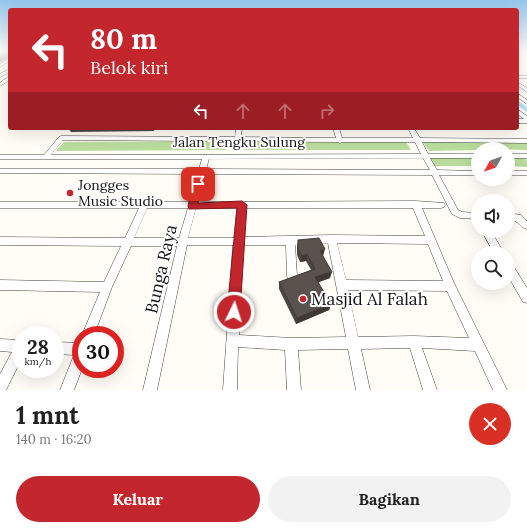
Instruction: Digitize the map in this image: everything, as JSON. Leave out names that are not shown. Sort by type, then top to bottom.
[{"type":"street","points":[[519,112],[527,120]]},
{"type":"street","points":[[238,140],[239,130]]},
{"type":"street","points":[[337,130],[340,141]]},
{"type":"street","points":[[412,130],[455,212],[460,215],[471,216]]},
{"type":"street","points":[[46,157],[61,138],[340,141],[527,141]]},
{"type":"street","name":"Bunga Raya","points":[[150,390],[183,241],[200,172],[206,156]]},
{"type":"street","name":"Jalan Tengku Sulung","points":[[0,157],[471,156]]},
{"type":"street","points":[[515,156],[527,156]]},
{"type":"street","points":[[0,168],[12,157]]},
{"type":"street","points":[[0,171],[471,173]]},
{"type":"street","points":[[515,173],[527,173]]},
{"type":"street","points":[[416,204],[450,286],[500,390]]},
{"type":"street","points":[[230,390],[238,241],[242,205]]},
{"type":"street","points":[[0,206],[441,205]]},
{"type":"street","points":[[92,326],[144,206]]},
{"type":"street","points":[[515,217],[518,217],[527,226]]},
{"type":"street","points":[[0,241],[128,242],[290,241],[332,239],[432,240]]},
{"type":"street","points":[[332,239],[364,390]]},
{"type":"street","points":[[290,241],[292,276]]},
{"type":"street","points":[[515,278],[527,298]]},
{"type":"street","points":[[342,284],[450,286]]},
{"type":"street","points":[[0,285],[108,287]]},
{"type":"street","points":[[232,341],[290,344],[414,342],[479,345]]},
{"type":"street","points":[[414,342],[430,390]]},
{"type":"street","points":[[290,344],[294,390]]},
{"type":"street","points":[[0,345],[12,346]]},
{"type":"street","points":[[0,387],[12,364]]},
{"type":"street","points":[[67,390],[72,377]]},
{"type":"green space","points":[[227,141],[226,150],[56,151],[64,142]]},
{"type":"green space","points":[[245,142],[406,142],[411,150],[244,150]]},
{"type":"green space","points":[[423,142],[471,142],[471,150],[429,151]]},
{"type":"green space","points":[[515,142],[527,142],[527,150],[515,150]]},
{"type":"green space","points":[[471,157],[471,166],[434,166],[428,158]]},
{"type":"green space","points":[[515,157],[524,157],[527,161],[527,167],[515,166]]},
{"type":"building","points":[[319,238],[325,249],[320,251],[332,272],[315,277],[331,304],[297,318],[279,282],[315,269],[307,254],[302,256],[298,249],[298,240]]},
{"type":"waterway","points":[[519,104],[527,110]]},
{"type":"place","name":"Jongges Music Studio","points":[[70,193]]},
{"type":"place","name":"Masjid Al Falah","points":[[303,299]]},
{"type":"route","points":[[198,184],[192,206],[242,205],[238,241],[234,312]]}]
